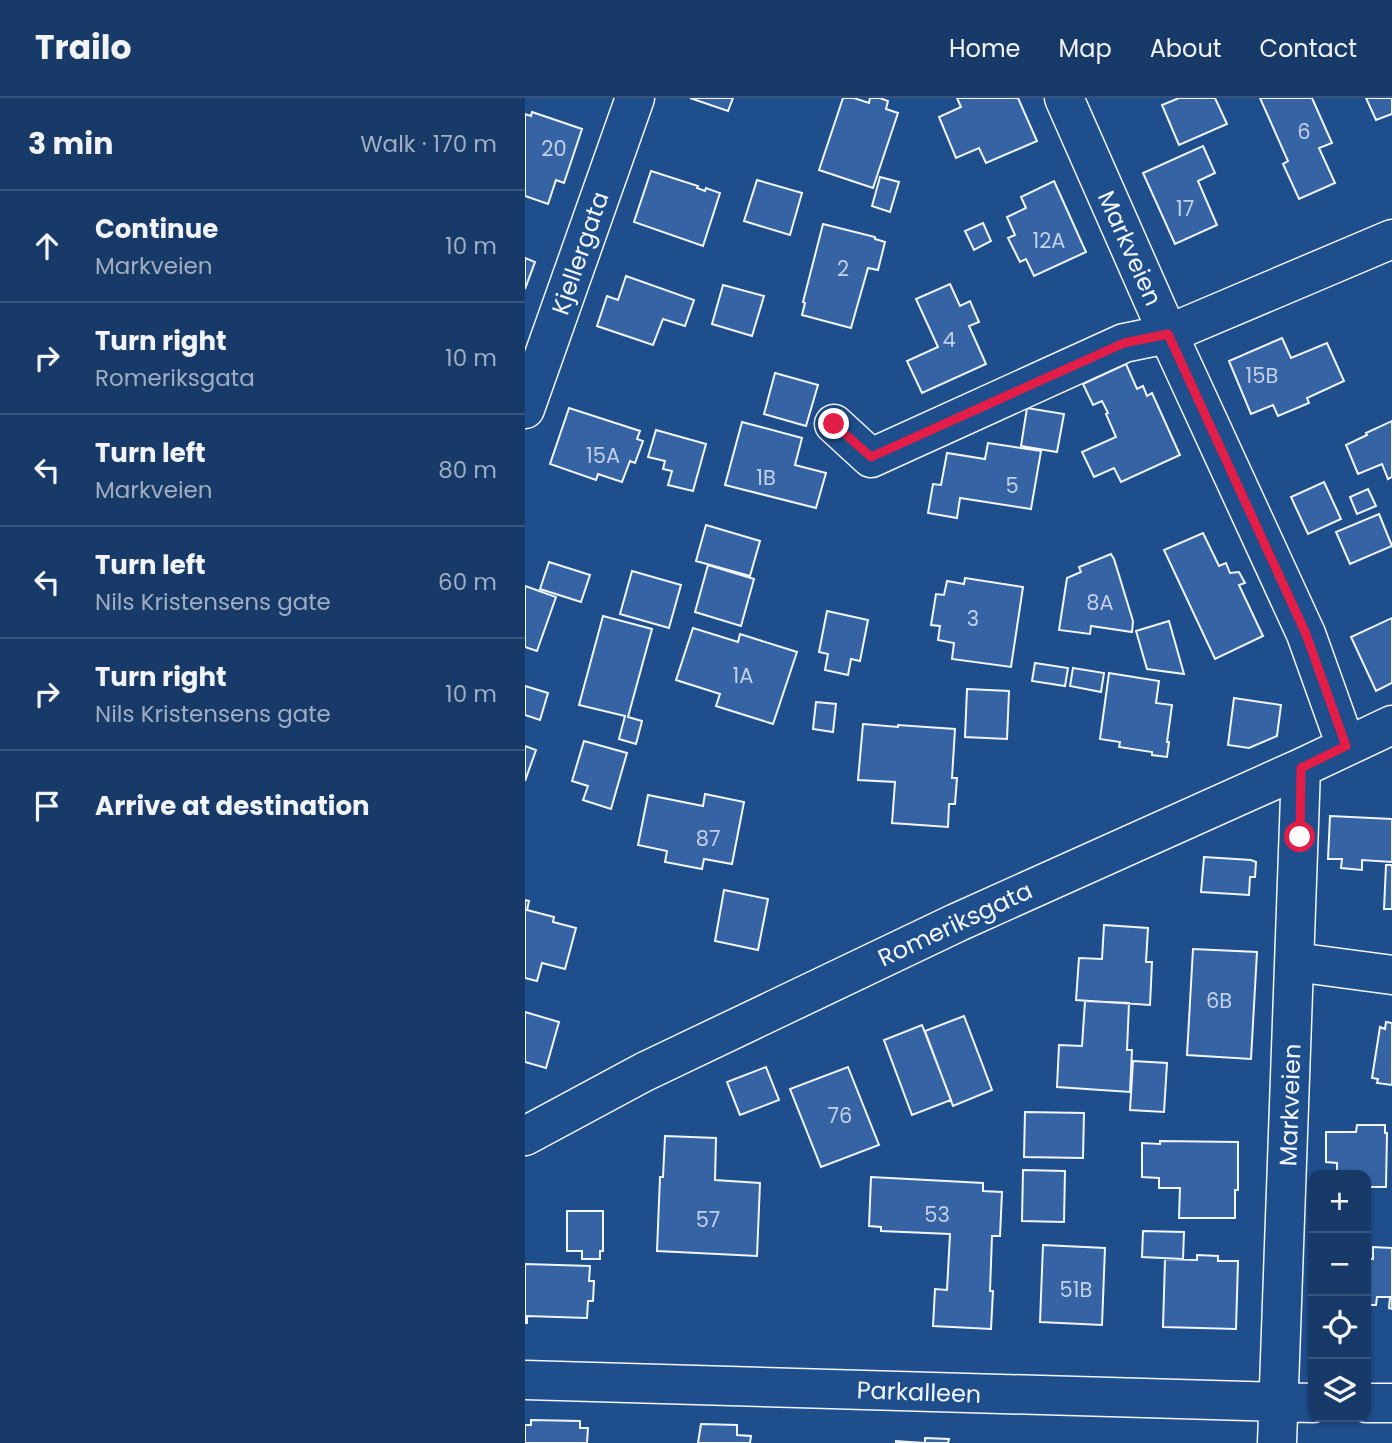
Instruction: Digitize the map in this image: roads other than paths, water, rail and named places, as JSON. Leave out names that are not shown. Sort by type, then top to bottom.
[{"type":"street","name":"Kjellergata","points":[[525,409],[635,98]]},
{"type":"street","name":"Markveien","points":[[1064,98],[1168,334],[1306,634],[1346,746]]},
{"type":"street","points":[[834,424],[871,457],[1124,343],[1168,334],[1392,239]]},
{"type":"street","name":"Romeriksgata","points":[[525,1136],[644,1072],[955,923],[1392,725]]},
{"type":"street","name":"Markveien","points":[[1277,1443],[1296,1402],[1295,962],[1301,768]]},
{"type":"street","points":[[1295,962],[1392,975]]},
{"type":"street","name":"Parkalleen","points":[[525,1380],[1296,1402]]},
{"type":"street","points":[[1371,1403],[1392,1403]]}]
